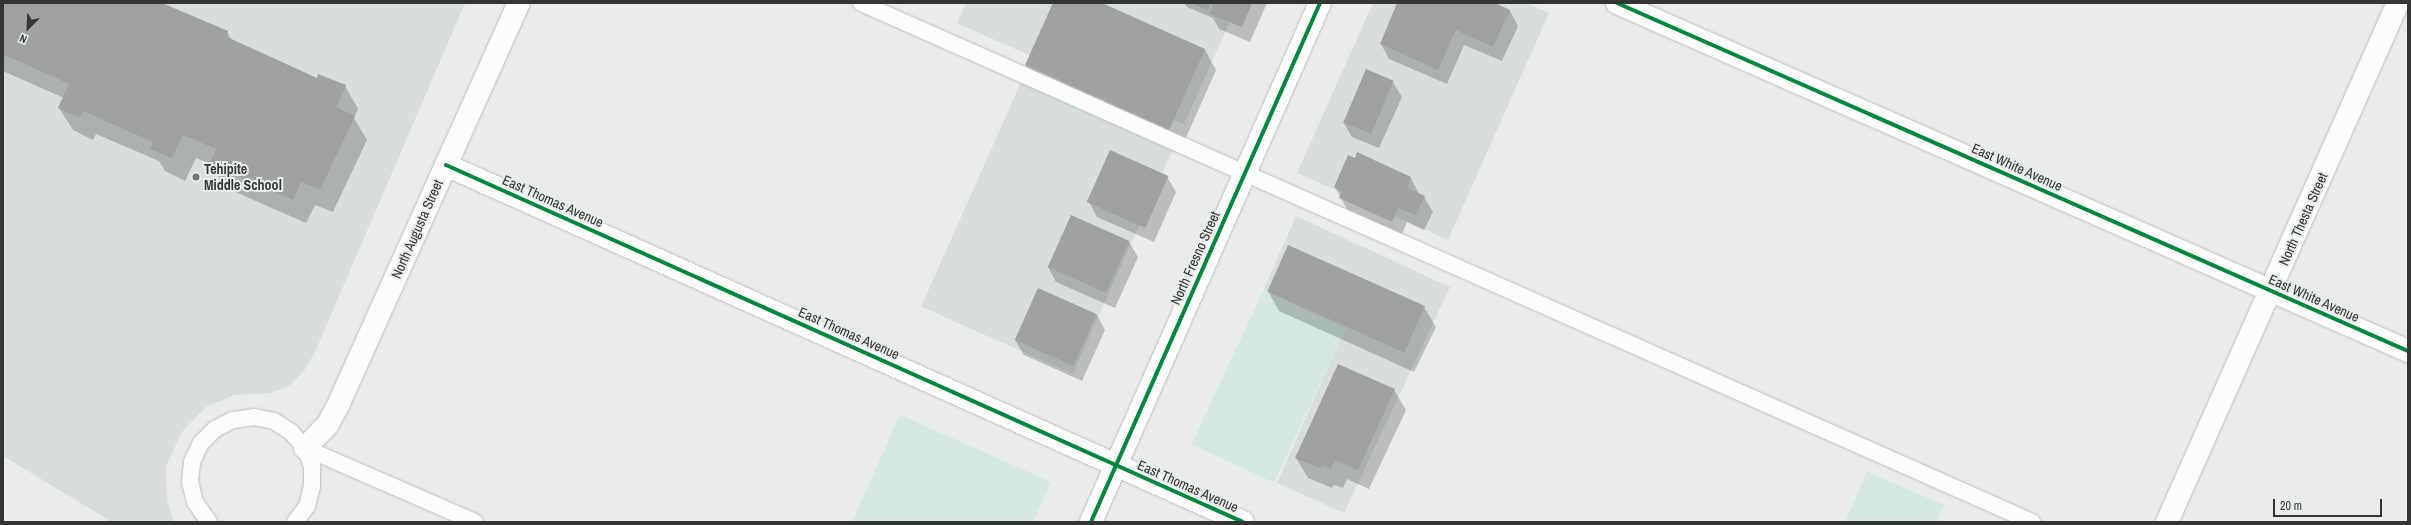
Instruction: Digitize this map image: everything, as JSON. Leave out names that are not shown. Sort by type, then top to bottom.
[{"type":"street","name":"North Augusta Street","points":[[305,448],[328,424],[340,401],[519,3]]},
{"type":"street","name":"North Fresno Street","points":[[1091,522],[1320,3]]},
{"type":"street","name":"East White Avenue","points":[[1617,3],[2408,351]]},
{"type":"street","name":"North Thesta Street","points":[[2167,522],[2399,6]]},
{"type":"street","name":"East Thomas Avenue","points":[[446,165],[1243,522]]},
{"type":"lane","points":[[861,3],[2032,522]]},
{"type":"lane","points":[[209,522],[195,502],[190,482],[192,462],[201,443],[215,429],[233,420],[254,417],[274,421],[291,432],[305,448],[312,466],[312,486],[306,506],[295,522]]},
{"type":"lane","points":[[305,448],[475,522]]},
{"type":"shaded area","name":"Tehipite Middle School","points":[[3,3],[465,3],[315,352],[304,371],[290,385],[271,393],[234,395],[206,407],[182,432],[166,466],[167,501],[174,522],[112,522],[3,456]]},
{"type":"shaded area","points":[[966,3],[1238,3],[1184,124],[957,23]]},
{"type":"shaded area","points":[[1373,3],[1526,3],[1549,13],[1448,240],[1297,173]]},
{"type":"shaded area","points":[[1022,80],[1174,148],[1073,374],[921,307]]},
{"type":"shaded area","points":[[1296,216],[1450,287],[1344,513],[1277,483],[1345,329],[1263,291]]},
{"type":"green space","points":[[1263,291],[1345,329],[1274,483],[1192,444]]},
{"type":"green space","points":[[900,415],[1051,482],[1033,522],[852,522]]},
{"type":"green space","points":[[1867,472],[1944,505],[1936,522],[1845,522]]},
{"type":"building","points":[[3,3],[162,3],[228,31],[227,37],[317,78],[318,74],[346,85],[336,107],[355,116],[320,190],[301,182],[293,200],[210,164],[216,149],[183,135],[172,158],[150,149],[153,142],[83,111],[80,118],[58,108],[69,84],[3,54]]},
{"type":"building","points":[[1053,3],[1102,3],[1205,49],[1169,130],[1025,65]]},
{"type":"building","points":[[1191,3],[1211,3],[1208,10]]},
{"type":"building","points":[[1214,3],[1252,3],[1242,27],[1209,14]]},
{"type":"building","points":[[1397,3],[1495,3],[1510,10],[1493,47],[1456,30],[1438,70],[1380,44]]},
{"type":"building","points":[[1366,69],[1394,81],[1371,134],[1343,122]]},
{"type":"building","points":[[1110,150],[1168,176],[1145,228],[1087,202]]},
{"type":"building","points":[[1357,152],[1411,177],[1407,188],[1425,196],[1416,215],[1398,208],[1392,222],[1339,198],[1342,191],[1334,187],[1348,155],[1355,158]]},
{"type":"building","points":[[1071,215],[1129,241],[1106,293],[1048,267]]},
{"type":"building","points":[[1288,245],[1425,306],[1404,353],[1267,292]]},
{"type":"building","points":[[1038,288],[1096,314],[1073,366],[1015,340]]},
{"type":"building","points":[[1338,364],[1395,389],[1358,470],[1335,460],[1331,469],[1322,465],[1320,468],[1295,458]]},
{"type":"cycle path","points":[[1091,522],[1320,3]]},
{"type":"cycle path","points":[[1617,3],[2408,351]]},
{"type":"cycle path","points":[[446,165],[1243,522]]},
{"type":"place","name":"Tehipite Middle School","points":[[196,177]]}]
